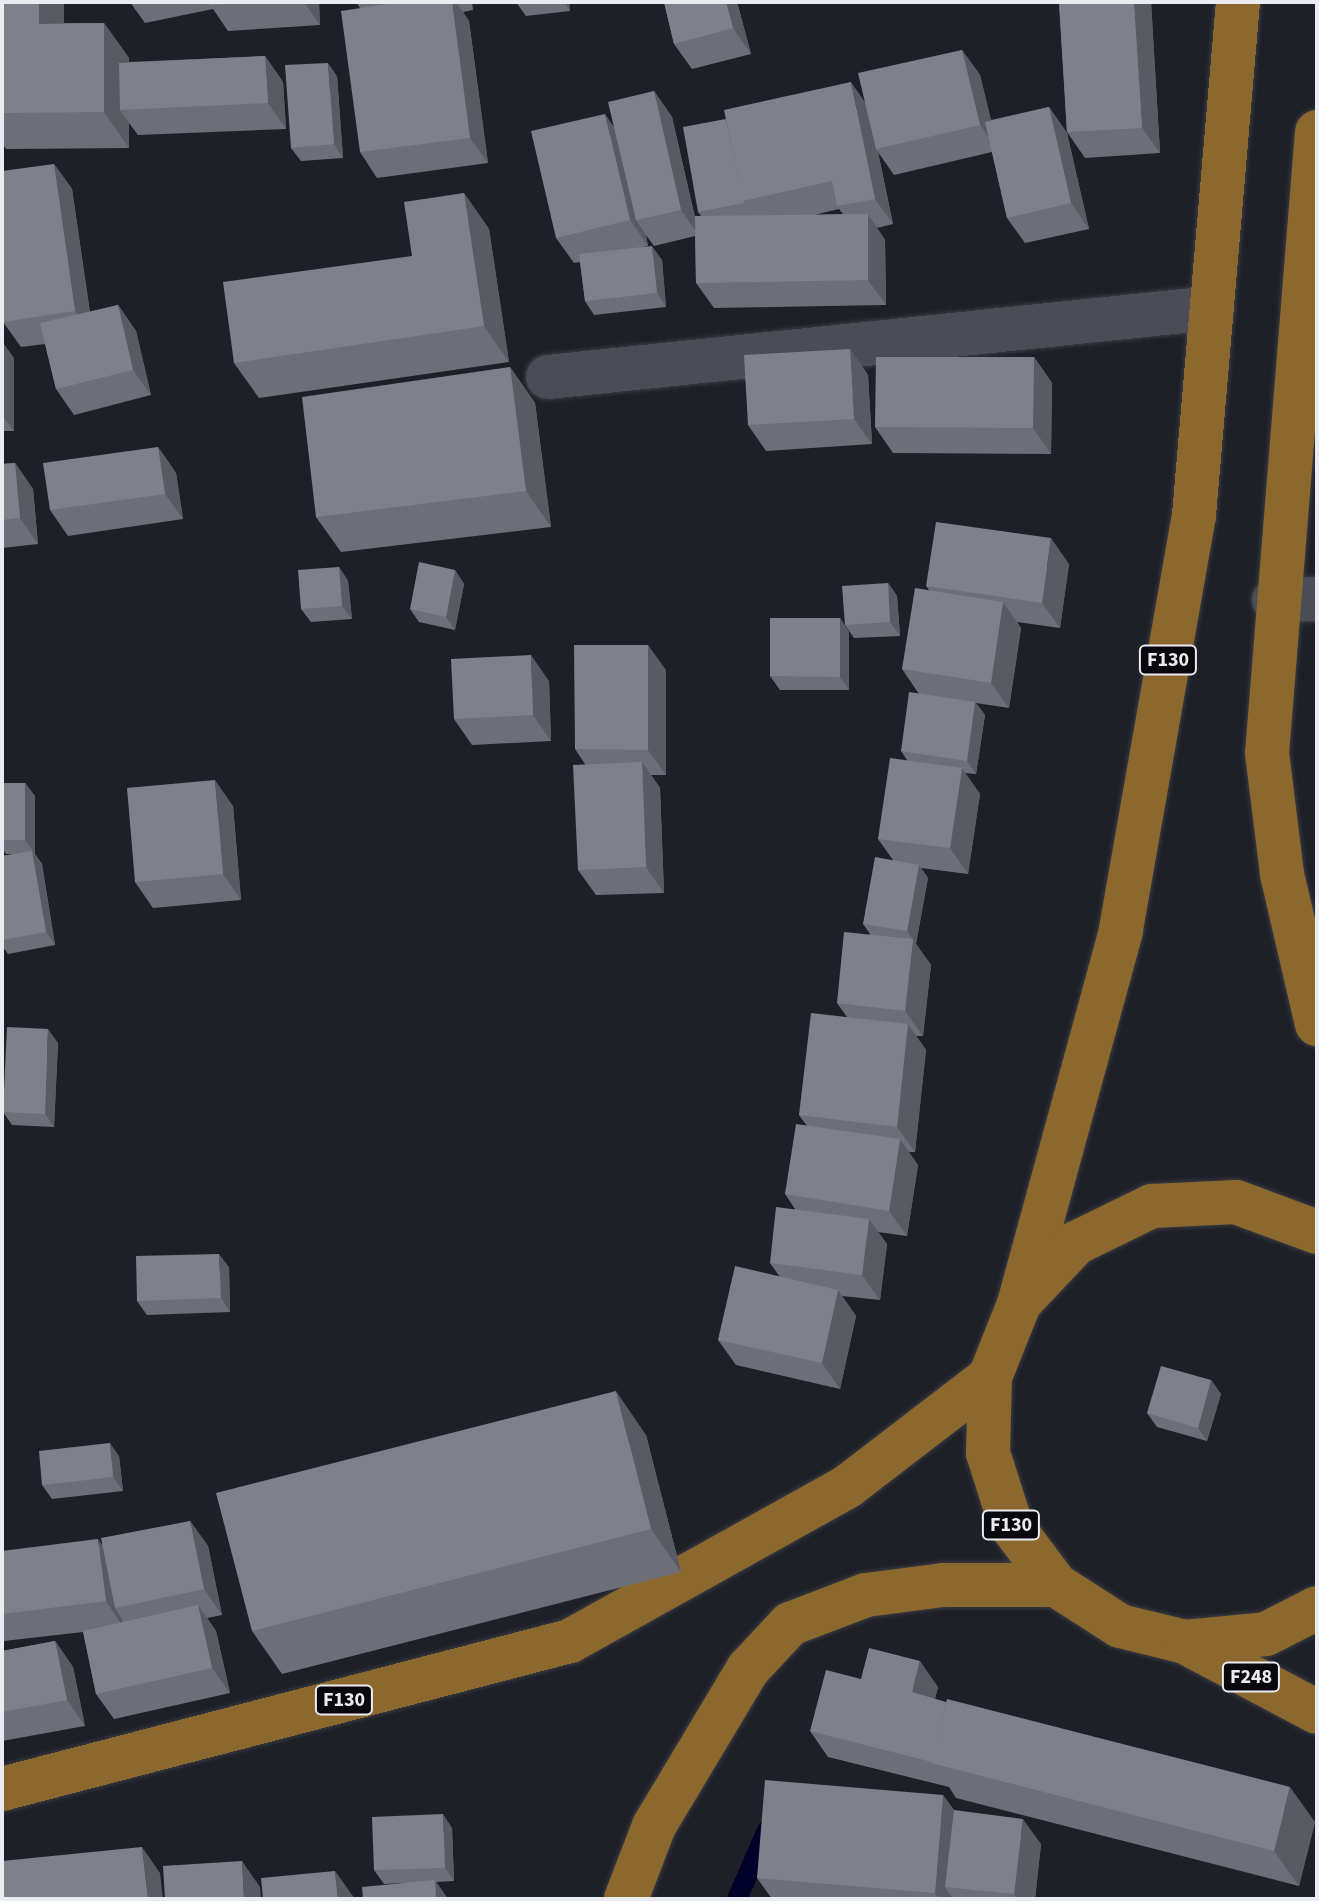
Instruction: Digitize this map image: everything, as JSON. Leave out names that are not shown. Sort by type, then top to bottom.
[{"type":"main road","name":"F130","points":[[1238,2],[1194,515],[1121,931],[1019,1304],[990,1377],[988,1453],[1011,1525],[1056,1585],[1120,1626],[1185,1642],[1266,1634],[1317,1608]]},
{"type":"main road","points":[[1315,1004],[1282,874],[1267,753],[1274,600],[1316,159]]},
{"type":"main road","name":"F130","points":[[1019,1304],[1076,1243],[1152,1206],[1236,1202],[1317,1232]]},
{"type":"main road","name":"F130","points":[[2,1789],[570,1641],[848,1486],[990,1377]]},
{"type":"main road","points":[[626,1899],[654,1826],[748,1669],[790,1624],[866,1595],[943,1585],[1056,1585]]},
{"type":"main road","name":"F248","points":[[1185,1642],[1317,1712]]},
{"type":"street","points":[[548,377],[1212,308]]},
{"type":"street","points":[[1274,600],[1317,599]]},
{"type":"building","points":[[2,2],[39,2],[39,24],[104,23],[104,112],[2,113]]},
{"type":"building","points":[[210,2],[263,2],[210,5]]},
{"type":"building","points":[[401,2],[452,2],[470,138],[360,152],[341,11]]},
{"type":"building","points":[[664,2],[726,2],[733,28],[674,44]]},
{"type":"building","points":[[1059,2],[1134,2],[1142,128],[1067,132]]},
{"type":"building","points":[[962,50],[980,125],[876,149],[858,73]]},
{"type":"building","points":[[265,56],[268,103],[120,110],[119,63]]},
{"type":"building","points":[[328,63],[334,144],[291,148],[285,65]]},
{"type":"building","points":[[851,82],[875,199],[837,206],[832,181],[743,201],[724,110]]},
{"type":"building","points":[[654,91],[681,210],[636,220],[608,102]]},
{"type":"building","points":[[1049,107],[1071,203],[1007,218],[985,122]]},
{"type":"building","points":[[605,114],[630,220],[556,238],[531,131]]},
{"type":"building","points":[[726,119],[744,203],[698,212],[683,127]]},
{"type":"building","points":[[54,164],[75,311],[3,322],[2,171]]},
{"type":"building","points":[[464,193],[484,326],[234,363],[223,282],[412,256],[404,202]]},
{"type":"building","points":[[868,214],[868,280],[696,283],[695,216]]},
{"type":"building","points":[[652,246],[657,293],[585,301],[579,254]]},
{"type":"building","points":[[118,305],[133,370],[56,389],[40,323]]},
{"type":"building","points":[[4,344],[4,418],[2,418]]},
{"type":"building","points":[[850,349],[854,419],[748,425],[744,355]]},
{"type":"building","points":[[876,357],[1034,357],[1033,428],[875,427]]},
{"type":"building","points":[[510,367],[526,491],[316,517],[302,397]]},
{"type":"building","points":[[158,447],[165,494],[50,510],[43,463]]},
{"type":"building","points":[[15,463],[20,518],[2,520],[2,464]]},
{"type":"building","points":[[936,522],[1051,538],[1042,603],[926,586]]},
{"type":"building","points":[[419,562],[455,570],[446,617],[410,609]]},
{"type":"building","points":[[339,567],[342,606],[301,609],[298,570]]},
{"type":"building","points":[[888,583],[890,622],[845,625],[842,586]]},
{"type":"building","points":[[915,588],[1003,602],[991,683],[902,669]]},
{"type":"building","points":[[770,618],[840,618],[840,677],[770,676]]},
{"type":"building","points":[[574,645],[648,645],[648,750],[575,749]]},
{"type":"building","points":[[531,655],[533,715],[454,719],[451,659]]},
{"type":"building","points":[[909,692],[975,702],[967,761],[901,751]]},
{"type":"building","points":[[890,758],[962,768],[950,848],[878,839]]},
{"type":"building","points":[[642,762],[646,867],[578,870],[573,765]]},
{"type":"building","points":[[215,780],[223,874],[135,882],[127,788]]},
{"type":"building","points":[[2,783],[25,783],[25,840],[2,840]]},
{"type":"building","points":[[32,851],[46,932],[2,940],[2,856]]},
{"type":"building","points":[[875,857],[919,865],[907,931],[863,924]]},
{"type":"building","points":[[844,932],[913,939],[905,1011],[837,1003]]},
{"type":"building","points":[[811,1013],[908,1024],[897,1127],[799,1115]]},
{"type":"building","points":[[7,1027],[48,1029],[45,1114],[3,1112]]},
{"type":"building","points":[[796,1124],[900,1139],[889,1211],[785,1194]]},
{"type":"building","points":[[776,1207],[869,1219],[862,1275],[770,1263]]},
{"type":"building","points":[[219,1254],[221,1298],[137,1301],[136,1256]]},
{"type":"building","points":[[735,1266],[838,1290],[822,1363],[718,1340]]},
{"type":"building","points":[[1161,1366],[1211,1380],[1198,1428],[1147,1413]]},
{"type":"building","points":[[616,1391],[651,1529],[252,1631],[216,1493]]},
{"type":"building","points":[[110,1443],[113,1477],[42,1485],[39,1451]]},
{"type":"building","points":[[190,1521],[204,1589],[115,1608],[101,1538]]},
{"type":"building","points":[[98,1539],[106,1601],[2,1614],[2,1551]]},
{"type":"building","points":[[198,1605],[212,1668],[96,1694],[83,1631]]},
{"type":"building","points":[[55,1641],[67,1700],[2,1712],[2,1651]]},
{"type":"building","points":[[869,1648],[920,1661],[912,1692],[946,1702],[932,1762],[810,1731],[826,1670],[861,1679]]},
{"type":"building","points":[[947,1699],[1290,1787],[1274,1851],[931,1763]]},
{"type":"building","points":[[765,1780],[943,1795],[935,1893],[757,1878]]},
{"type":"building","points":[[954,1810],[1023,1819],[1014,1894],[945,1887]]},
{"type":"building","points":[[443,1814],[445,1868],[374,1870],[372,1817]]},
{"type":"building","points":[[142,1847],[148,1898],[2,1899],[2,1861]]},
{"type":"building","points":[[242,1861],[244,1899],[165,1899],[163,1866]]},
{"type":"building","points":[[335,1871],[338,1899],[263,1899],[261,1878]]},
{"type":"building","points":[[435,1880],[436,1899],[363,1899],[362,1887]]},
{"type":"waterway","points":[[737,1899],[768,1828]]}]
